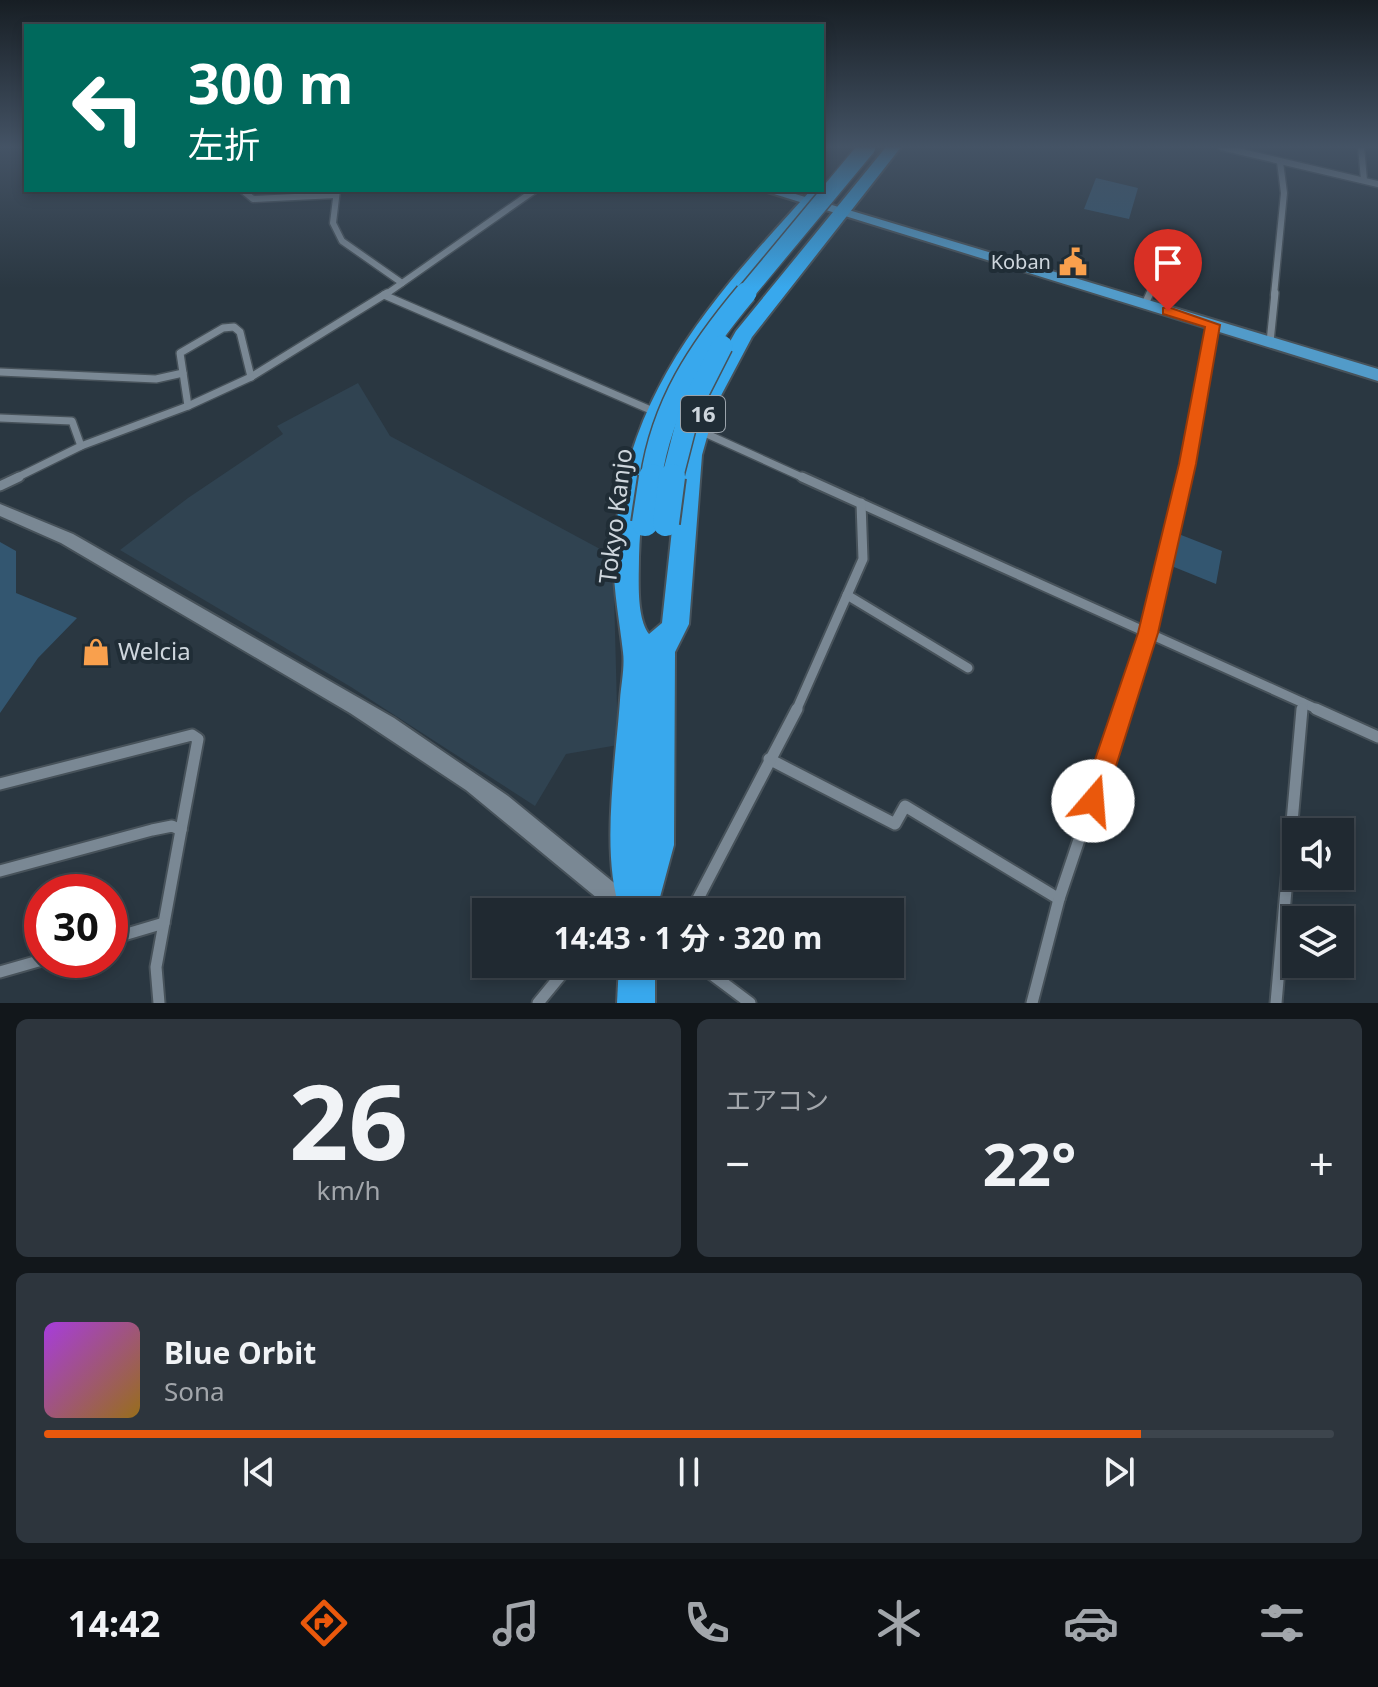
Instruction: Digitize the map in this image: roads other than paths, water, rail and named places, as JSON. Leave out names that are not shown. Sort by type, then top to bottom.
[{"type":"highway","points":[[649,654],[627,621],[626,565],[630,506],[642,443],[653,411],[691,342],[816,194]]},
{"type":"highway","name":"Tokyo Kanjo","points":[[634,898],[627,842],[649,654],[656,523],[656,448],[669,408],[689,367],[713,332],[828,194]]},
{"type":"highway","name":"Tokyo Kanjo","points":[[656,523],[693,399],[713,359],[767,285],[842,194]]},
{"type":"highway","points":[[840,212],[855,194]]},
{"type":"highway","name":"16","points":[[649,654],[675,624],[691,455],[705,405],[743,335],[840,212]]},
{"type":"highway","points":[[636,1003],[637,978]]},
{"type":"main road","points":[[818,194],[840,212],[1378,375]]},
{"type":"street","points":[[247,194],[253,199],[315,194]]},
{"type":"street","points":[[337,194],[333,223],[342,241],[402,283]]},
{"type":"street","points":[[0,486],[81,446],[188,406],[251,377],[384,295],[530,194]]},
{"type":"street","points":[[1270,342],[1284,194]]},
{"type":"street","points":[[1145,304],[1162,261]]},
{"type":"street","points":[[384,295],[653,411]]},
{"type":"street","points":[[1032,1003],[1059,899],[1148,633],[1187,464],[1213,325]]},
{"type":"street","points":[[188,406],[179,357],[185,348],[223,328],[234,327],[240,332],[251,377]]},
{"type":"street","points":[[0,372],[156,379],[183,373]]},
{"type":"street","points":[[0,418],[72,421],[81,446]]},
{"type":"street","points":[[698,430],[1378,737]]},
{"type":"street","points":[[698,898],[801,702],[863,559],[861,503]]},
{"type":"street","points":[[0,510],[33,520],[73,540],[128,576],[419,745],[618,898]]},
{"type":"street","points":[[847,595],[968,668]]},
{"type":"street","points":[[1276,1003],[1303,703]]},
{"type":"street","points":[[0,784],[192,735],[198,739],[156,967],[159,1003]]},
{"type":"street","points":[[769,759],[895,824],[905,806],[1059,899]]},
{"type":"street","points":[[0,871],[152,830],[172,826],[181,830]]},
{"type":"street","points":[[128,934],[164,923]]},
{"type":"street","points":[[0,972],[24,965]]},
{"type":"street","points":[[538,1003],[559,978]]},
{"type":"street","points":[[717,978],[750,1003]]},
{"type":"place","name":"Koban","points":[[1073,262]]},
{"type":"place","name":"Welcia","points":[[96,652]]}]
